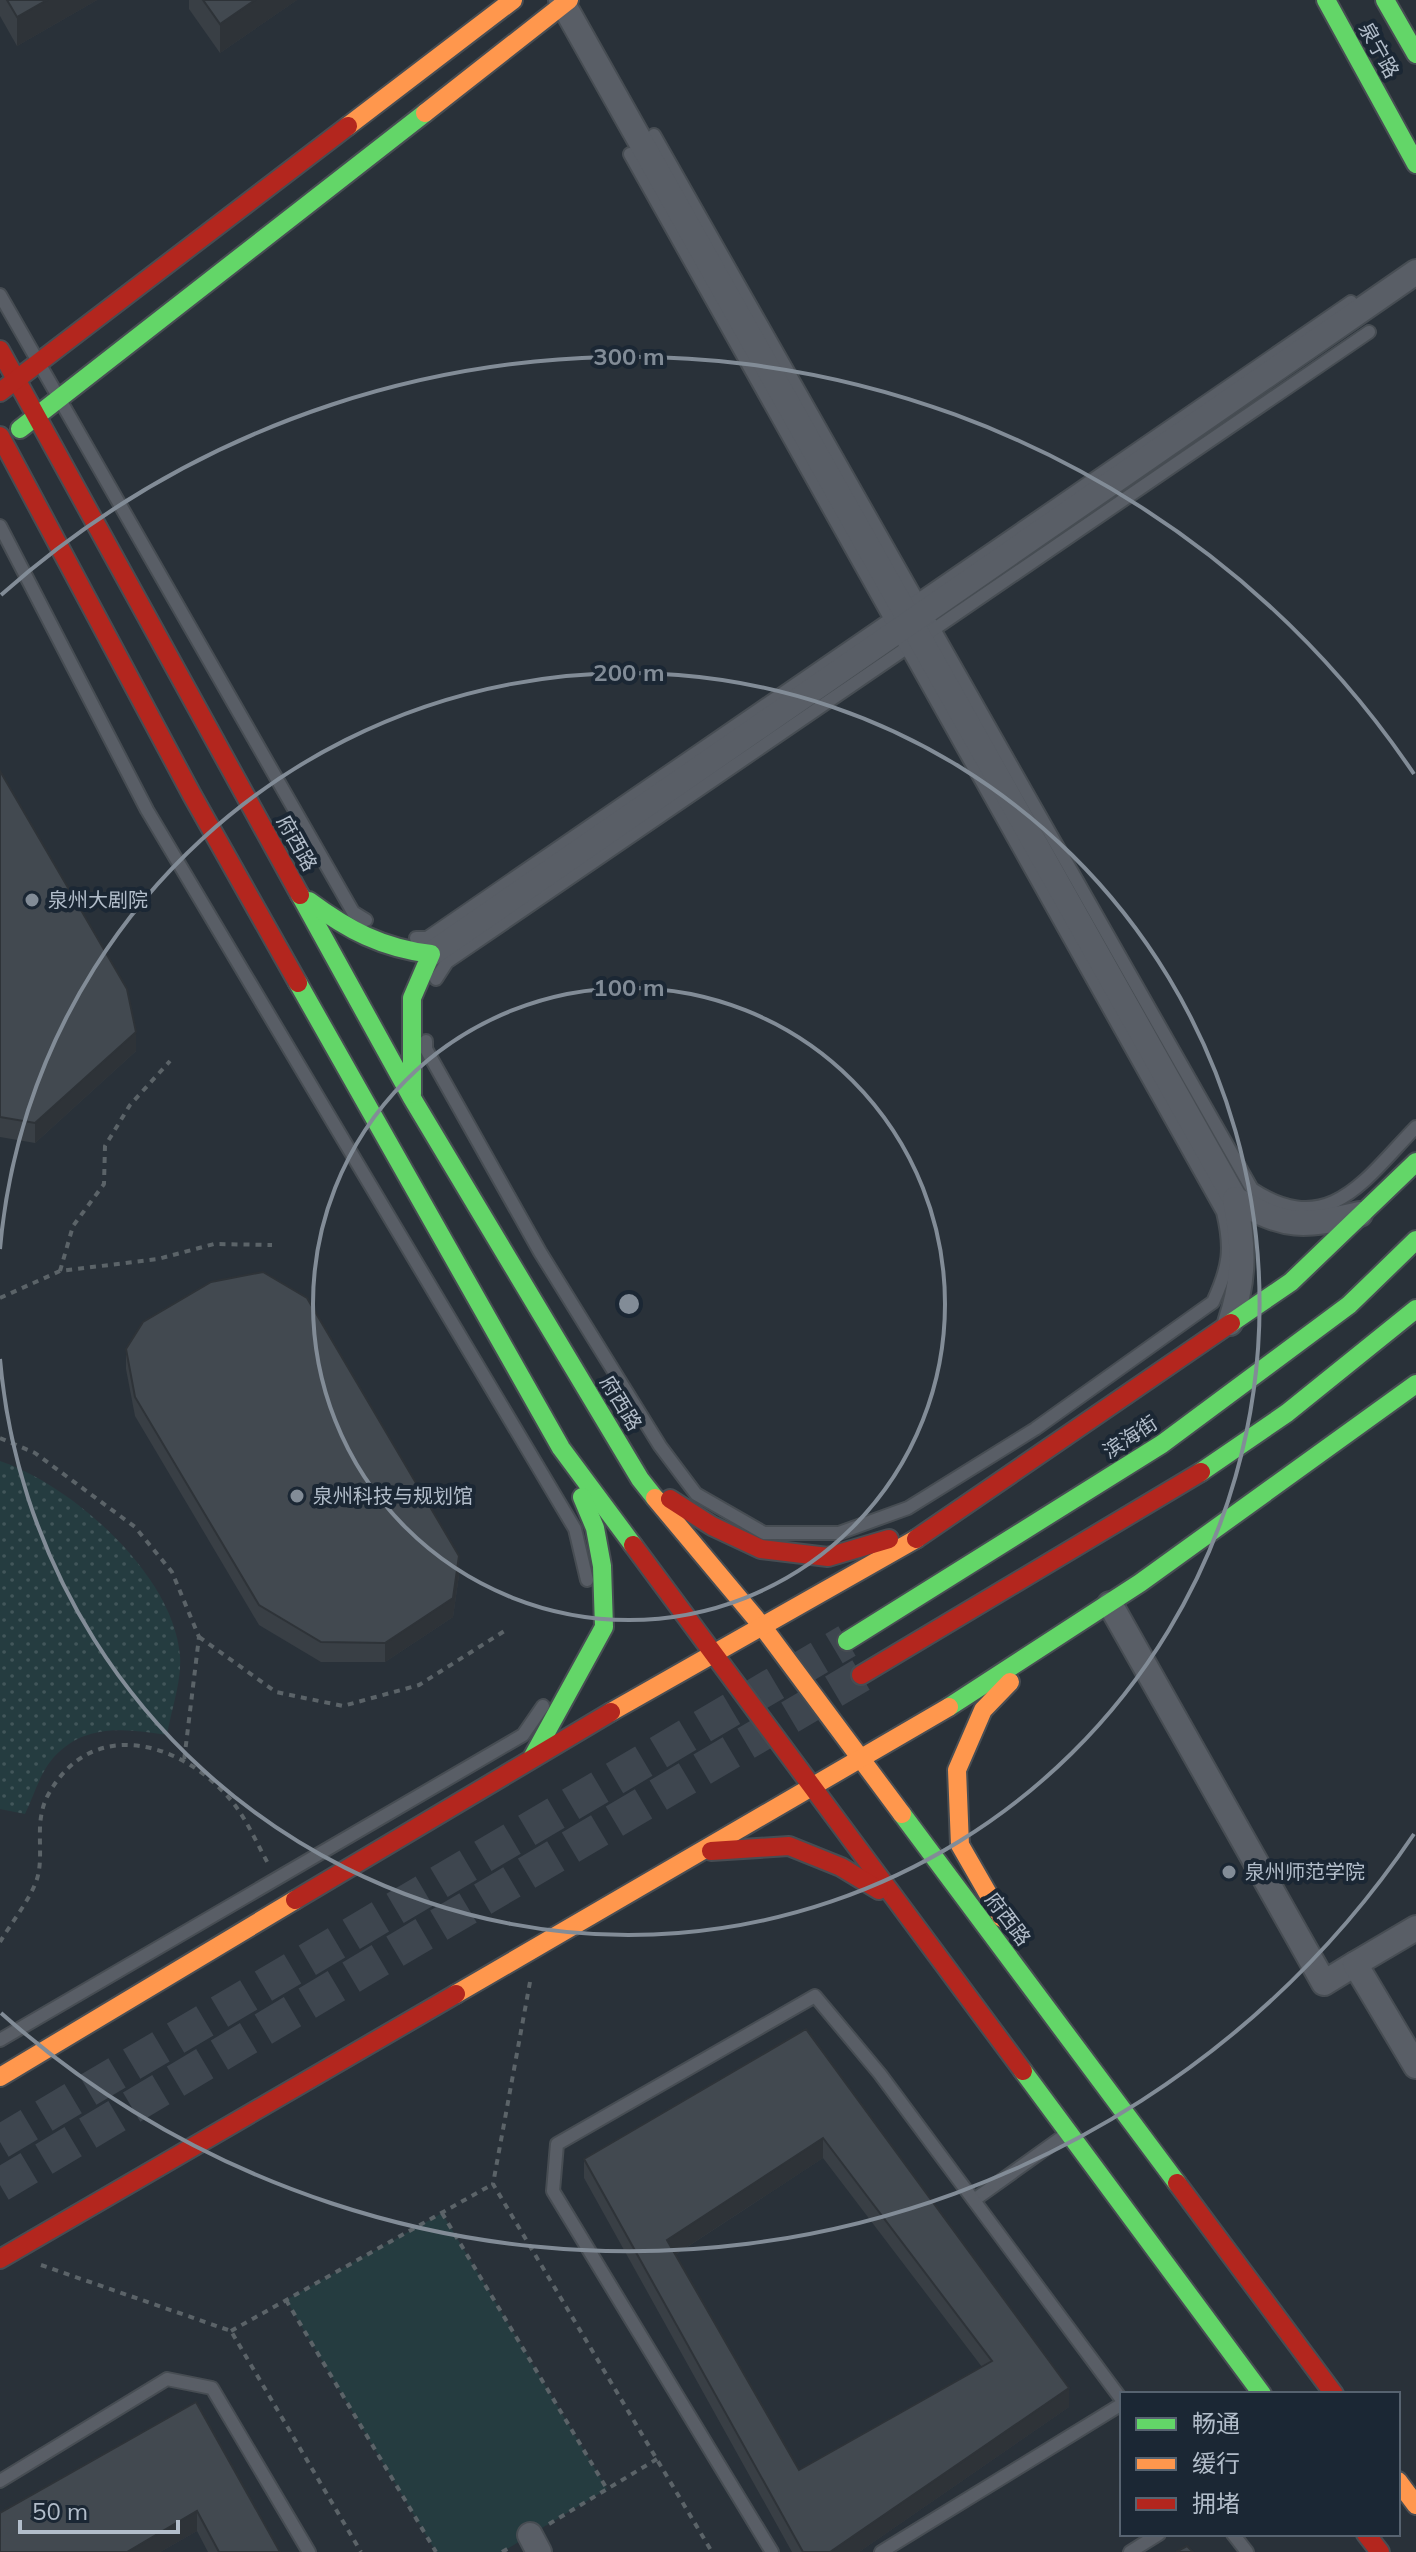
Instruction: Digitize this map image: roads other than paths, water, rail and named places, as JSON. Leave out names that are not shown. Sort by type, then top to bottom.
[{"type":"street","points":[[0,392],[513,0]]},
{"type":"street","name":"泉宁路","points":[[1326,0],[1416,164]]},
{"type":"street","name":"泉宁路","points":[[1385,0],[1416,54]]},
{"type":"street","points":[[531,1759],[604,1627],[602,1566],[595,1528],[561,1448],[192,795],[1,440],[59,401],[564,2],[1235,1199],[1243,1242],[1242,1284],[1230,1323]]},
{"type":"street","points":[[412,1098],[412,998],[431,954],[1416,272]]},
{"type":"street","name":"府西路","points":[[0,350],[412,1098],[640,1479],[762,1626],[1333,2392]]},
{"type":"street","points":[[301,895],[351,933],[390,950],[431,954]]},
{"type":"street","points":[[0,2077],[531,1759],[940,1525],[1291,1282],[1416,1162]]},
{"type":"street","points":[[1235,1199],[1273,1221],[1312,1225],[1362,1214]]},
{"type":"street","name":"滨海街","points":[[847,1641],[1162,1444],[1349,1305],[1416,1240]]},
{"type":"street","points":[[861,1675],[1178,1486],[1365,1356],[1416,1309]]},
{"type":"street","points":[[0,2259],[862,1761],[1040,1652],[1416,1384]]},
{"type":"street","points":[[561,1448],[1261,2392]]},
{"type":"street","points":[[640,1479],[712,1526],[761,1549],[828,1557],[940,1525]]},
{"type":"street","points":[[1110,1604],[1324,1983],[1416,1928]]},
{"type":"street","points":[[1040,1652],[983,1710],[957,1770],[960,1845],[1082,2057]]},
{"type":"street","points":[[702,1851],[789,1846],[841,1867],[893,1899]]},
{"type":"street","points":[[1355,1964],[1416,2066]]},
{"type":"street","points":[[1400,2484],[1416,2505]]},
{"type":"street","points":[[1368,2536],[1380,2552]]},
{"type":"lane","points":[[654,135],[912,623],[1223,1212],[1230,1244],[1225,1277],[1213,1302],[1035,1429],[908,1508],[839,1533],[764,1533],[696,1494],[660,1446],[540,1252],[426,1049],[422,1000],[447,962],[912,623],[1351,302]]},
{"type":"lane","points":[[630,154],[1252,1189],[1277,1205],[1313,1208],[1347,1198],[1416,1127]]},
{"type":"lane","points":[[0,295],[353,912],[394,937],[427,938],[912,623],[1369,332]]},
{"type":"lane","points":[[0,526],[147,810],[575,1529],[586,1571],[587,1598]]},
{"type":"lane","points":[[0,2040],[523,1735],[562,1678],[589,1625]]},
{"type":"lane","points":[[772,2552],[553,2191],[557,2144],[815,1996],[880,2074],[1120,2399]]},
{"type":"lane","points":[[974,2200],[1067,2133]]},
{"type":"lane","points":[[0,2481],[167,2379],[212,2388],[309,2552]]},
{"type":"lane","points":[[881,2552],[1120,2403]]},
{"type":"lane","points":[[1130,2552],[1156,2536]]},
{"type":"lane","points":[[1235,2536],[1247,2552]]},
{"type":"tunnel","points":[[0,2142],[847,1641]]},
{"type":"tunnel","points":[[0,2185],[861,1675]]},
{"type":"place","name":"泉州大剧院","points":[[32,900]]},
{"type":"place","name":"泉州科技与规划馆","points":[[297,1496]]},
{"type":"place","name":"泉州师范学院","points":[[1229,1872]]}]
